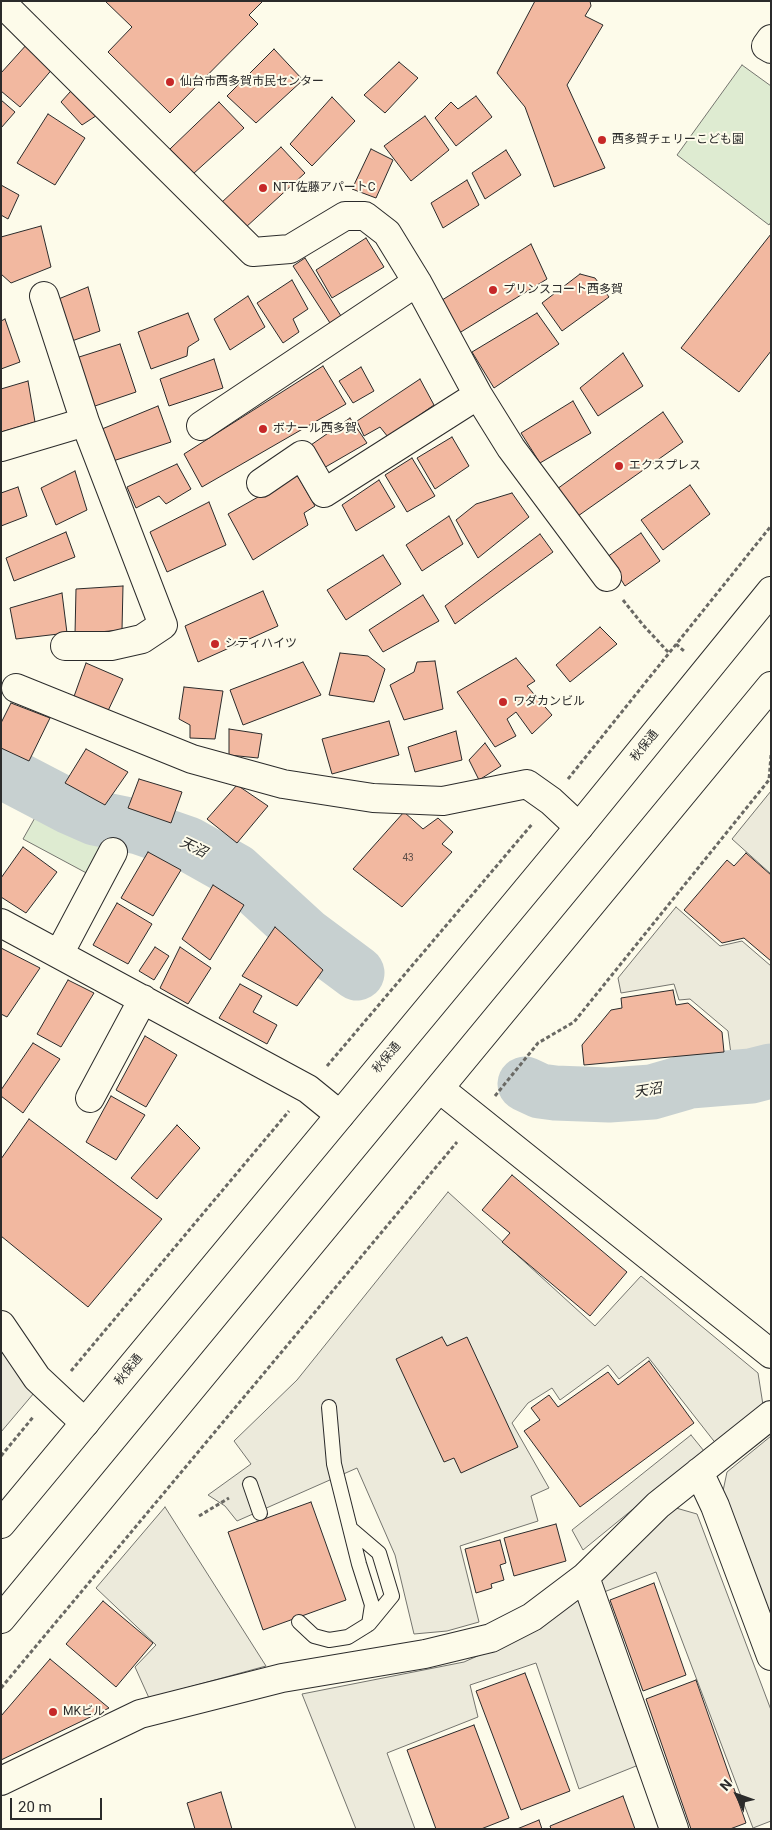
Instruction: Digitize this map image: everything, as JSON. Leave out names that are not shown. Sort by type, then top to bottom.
[{"type":"main road","points":[[1,2],[253,252],[290,249],[346,216],[365,216],[386,232],[418,282],[478,395],[511,448],[606,577]]},
{"type":"main road","points":[[771,39],[766,46],[771,50]]},
{"type":"main road","points":[[201,426],[418,282]]},
{"type":"main road","points":[[44,296],[85,422],[163,625],[142,639],[111,646],[65,646]]},
{"type":"main road","points":[[261,483],[302,456],[324,494],[478,395]]},
{"type":"main road","points":[[1,447],[85,422]]},
{"type":"main road","name":"秋保通","points":[[1,1524],[579,827],[771,591]]},
{"type":"main road","points":[[1,1619],[771,686]]},
{"type":"main road","points":[[16,688],[192,759],[283,784],[372,798],[443,801],[527,784],[551,801],[579,827]]},
{"type":"main road","points":[[59,954],[113,852]]},
{"type":"main road","points":[[1,922],[308,1089],[340,1115]]},
{"type":"main road","points":[[90,1098],[143,999]]},
{"type":"main road","points":[[440,1089],[771,1354]]},
{"type":"main road","points":[[1,1325],[37,1378],[85,1423]]},
{"type":"main road","points":[[1,1781],[140,1714],[282,1678],[433,1653],[491,1638],[532,1616],[585,1577],[658,1505],[771,1415]]},
{"type":"main road","points":[[699,1472],[715,1506],[771,1656]]},
{"type":"main road","points":[[585,1577],[674,1829]]},
{"type":"lane","points":[[329,1407],[334,1464],[359,1564],[372,1605],[369,1624]]},
{"type":"lane","points":[[250,1484],[260,1513]]},
{"type":"lane","points":[[298,1622],[314,1636],[329,1640],[348,1637],[369,1624],[392,1596],[379,1553],[352,1530]]},
{"type":"path","points":[[1,1456],[551,801],[771,526]]},
{"type":"path","points":[[606,577],[643,625],[669,653]]},
{"type":"path","points":[[1,1688],[538,1043],[574,1022],[580,1015],[769,780],[771,754]]},
{"type":"path","points":[[199,1516],[229,1498]]},
{"type":"green space","points":[[742,65],[771,86],[771,222],[769,225],[677,155]]},
{"type":"green space","points":[[41,807],[109,840],[92,876],[23,839]]},
{"type":"shaded area","points":[[771,791],[771,874],[732,839]]},
{"type":"shaded area","points":[[676,907],[720,946],[742,941],[771,966],[771,1046],[731,1054],[728,1031],[690,999],[679,1000],[674,984],[621,993],[618,978]]},
{"type":"shaded area","points":[[448,1192],[595,1326],[641,1276],[758,1373],[763,1405],[717,1445],[648,1357],[619,1379],[608,1365],[560,1400],[552,1388],[528,1403],[512,1423],[549,1488],[531,1496],[538,1521],[460,1546],[479,1622],[447,1631],[414,1634],[395,1555],[357,1468],[237,1521],[225,1506],[208,1495],[251,1464],[234,1441],[297,1380]]},
{"type":"shaded area","points":[[1,1351],[34,1393],[1,1432]]},
{"type":"shaded area","points":[[691,1435],[704,1451],[583,1550],[572,1530]]},
{"type":"shaded area","points":[[771,1436],[771,1616],[723,1491],[727,1472]]},
{"type":"shaded area","points":[[165,1507],[266,1666],[149,1698],[135,1667],[156,1645],[96,1588]]},
{"type":"shaded area","points":[[676,1508],[697,1514],[771,1710],[771,1821],[753,1828],[656,1572],[604,1592],[599,1578],[656,1520]]},
{"type":"shaded area","points":[[578,1599],[641,1764],[579,1789],[536,1663],[470,1685],[478,1717],[387,1753],[415,1829],[356,1829],[302,1694],[464,1662],[527,1634]]},
{"type":"building","name":"仙台市西多賀市民センター","points":[[105,1],[263,1],[249,15],[258,24],[170,113],[108,52],[132,27]]},
{"type":"building","points":[[535,1],[590,1],[591,6],[585,16],[603,25],[567,85],[605,168],[554,187],[525,107],[497,73]]},
{"type":"building","points":[[28,43],[54,67],[20,107],[1,91],[1,73]]},
{"type":"building","points":[[274,49],[303,80],[256,123],[227,96]]},
{"type":"building","points":[[399,62],[418,78],[385,113],[364,95]]},
{"type":"building","points":[[79,82],[105,110],[82,125],[61,102]]},
{"type":"building","points":[[476,96],[492,117],[456,146],[435,118],[451,102],[458,109]]},
{"type":"building","points":[[332,97],[355,121],[312,166],[290,144]]},
{"type":"building","points":[[1,100],[15,112],[1,128]]},
{"type":"building","points":[[219,102],[244,128],[193,174],[170,149]]},
{"type":"building","points":[[48,114],[85,138],[55,185],[17,163]]},
{"type":"building","points":[[425,116],[449,150],[411,181],[384,146]]},
{"type":"building","name":"NTT佐藤アパートC","points":[[281,147],[305,173],[245,228],[221,203]]},
{"type":"building","points":[[371,149],[393,160],[376,198],[352,189]]},
{"type":"building","points":[[506,150],[521,175],[485,199],[472,173]]},
{"type":"building","points":[[467,180],[479,205],[443,228],[431,203]]},
{"type":"building","points":[[1,185],[19,195],[8,219],[1,215]]},
{"type":"building","points":[[41,226],[51,267],[11,283],[1,274],[1,237]]},
{"type":"building","points":[[771,234],[771,351],[739,392],[681,348]]},
{"type":"building","points":[[366,238],[384,267],[332,298],[316,270]]},
{"type":"building","name":"プリンスコート西多賀","points":[[531,244],[547,279],[456,335],[439,302]]},
{"type":"building","points":[[305,258],[341,316],[330,323],[293,266]]},
{"type":"building","points":[[580,274],[595,278],[609,297],[562,331],[542,303]]},
{"type":"building","points":[[292,280],[308,309],[293,319],[299,332],[283,343],[257,303]]},
{"type":"building","points":[[88,287],[100,331],[69,342],[56,300]]},
{"type":"building","points":[[248,296],[265,327],[230,350],[214,319]]},
{"type":"building","points":[[188,313],[199,340],[188,347],[187,356],[151,369],[138,332]]},
{"type":"building","points":[[537,313],[559,344],[494,388],[472,352]]},
{"type":"building","points":[[5,319],[20,362],[1,369],[1,321]]},
{"type":"building","points":[[120,344],[136,392],[92,407],[76,358]]},
{"type":"building","points":[[623,353],[643,386],[598,416],[580,388]]},
{"type":"building","points":[[214,359],[223,388],[169,406],[160,379]]},
{"type":"building","name":"ボナール西多賀","points":[[323,366],[346,404],[202,487],[184,454]]},
{"type":"building","points":[[361,367],[374,391],[353,403],[339,381]]},
{"type":"building","points":[[420,379],[434,405],[388,437],[380,427],[364,436],[357,421]]},
{"type":"building","points":[[28,381],[35,422],[1,432],[1,389]]},
{"type":"building","points":[[573,401],[591,433],[540,463],[521,433]]},
{"type":"building","points":[[158,406],[171,442],[113,461],[102,429]]},
{"type":"building","name":"エクスプレス","points":[[663,412],[683,442],[578,516],[557,489]]},
{"type":"building","points":[[350,418],[367,443],[322,469],[308,447]]},
{"type":"building","points":[[452,437],[469,466],[435,489],[417,458]]},
{"type":"building","points":[[412,458],[435,496],[407,512],[385,475]]},
{"type":"building","points":[[177,464],[191,489],[166,504],[159,496],[136,508],[127,487]]},
{"type":"building","points":[[75,471],[87,510],[56,525],[41,488]]},
{"type":"building","points":[[297,475],[315,506],[304,513],[308,525],[253,560],[228,514]]},
{"type":"building","points":[[379,480],[395,507],[356,531],[342,505]]},
{"type":"building","points":[[690,485],[710,514],[663,550],[641,520]]},
{"type":"building","points":[[18,487],[27,516],[1,526],[1,493]]},
{"type":"building","points":[[512,493],[529,517],[478,558],[456,520],[476,504]]},
{"type":"building","points":[[209,502],[226,545],[167,572],[150,532]]},
{"type":"building","points":[[449,516],[463,544],[422,571],[406,545]]},
{"type":"building","points":[[66,532],[75,557],[14,581],[6,558]]},
{"type":"building","points":[[641,533],[660,561],[625,586],[607,557]]},
{"type":"building","points":[[540,534],[553,552],[455,624],[445,606]]},
{"type":"building","points":[[383,555],[401,584],[346,620],[327,590]]},
{"type":"building","points":[[123,586],[122,630],[75,634],[76,589]]},
{"type":"building","name":"シティハイツ","points":[[263,591],[278,626],[198,662],[185,626]]},
{"type":"building","points":[[62,593],[67,633],[16,639],[10,608]]},
{"type":"building","points":[[423,595],[439,621],[383,652],[369,630]]},
{"type":"building","points":[[600,627],[617,644],[570,682],[556,665]]},
{"type":"building","points":[[340,653],[368,656],[385,669],[374,702],[329,695]]},
{"type":"building","name":"ワダカンビル","points":[[516,658],[535,681],[527,686],[552,715],[532,734],[516,712],[507,719],[516,736],[495,747],[457,692]]},
{"type":"building","points":[[435,661],[443,709],[404,720],[390,685],[414,672],[417,662]]},
{"type":"building","points":[[303,662],[321,695],[243,725],[230,690]]},
{"type":"building","points":[[86,663],[123,679],[106,715],[72,702]]},
{"type":"building","points":[[184,687],[223,691],[215,739],[190,738],[190,725],[179,719]]},
{"type":"building","points":[[11,703],[50,718],[29,761],[1,748],[1,723]]},
{"type":"building","points":[[389,721],[399,755],[332,774],[322,739]]},
{"type":"building","points":[[229,729],[262,734],[258,758],[229,755]]},
{"type":"building","points":[[456,731],[462,760],[415,772],[408,747]]},
{"type":"building","points":[[485,743],[501,766],[479,780],[469,760]]},
{"type":"building","points":[[86,749],[128,772],[105,805],[65,783]]},
{"type":"building","points":[[139,779],[182,792],[171,823],[128,808]]},
{"type":"building","points":[[237,785],[268,806],[237,843],[207,819]]},
{"type":"building","points":[[404,812],[423,829],[438,818],[453,832],[442,844],[452,852],[402,907],[353,869]]},
{"type":"building","points":[[23,847],[57,872],[26,913],[1,897],[1,878]]},
{"type":"building","points":[[148,852],[181,870],[153,916],[121,898]]},
{"type":"building","points":[[746,853],[771,875],[771,961],[744,938],[722,943],[684,910],[727,860],[734,866]]},
{"type":"building","points":[[213,885],[244,905],[210,960],[182,939]]},
{"type":"building","points":[[117,903],[152,924],[128,964],[93,945]]},
{"type":"building","points":[[275,927],[323,970],[297,1006],[242,976]]},
{"type":"building","points":[[155,947],[169,956],[154,980],[139,971]]},
{"type":"building","points":[[180,947],[211,968],[188,1004],[160,988]]},
{"type":"building","points":[[1,948],[40,968],[7,1017],[1,1014]]},
{"type":"building","points":[[68,980],[94,993],[61,1047],[37,1034]]},
{"type":"building","points":[[240,984],[262,996],[253,1012],[277,1025],[267,1044],[219,1018]]},
{"type":"building","points":[[673,990],[676,1005],[688,1003],[722,1032],[724,1052],[584,1065],[582,1045],[611,1010],[622,1008],[621,998]]},
{"type":"building","points":[[145,1036],[177,1055],[146,1107],[116,1090]]},
{"type":"building","points":[[33,1043],[60,1059],[23,1113],[1,1096],[1,1090]]},
{"type":"building","points":[[111,1096],[145,1115],[116,1160],[86,1142]]},
{"type":"building","points":[[29,1119],[162,1219],[88,1307],[1,1236],[1,1159]]},
{"type":"building","points":[[177,1125],[200,1148],[157,1199],[131,1178]]},
{"type":"building","points":[[512,1175],[627,1272],[590,1316],[502,1242],[510,1233],[482,1210]]},
{"type":"building","points":[[442,1337],[447,1346],[467,1337],[518,1447],[461,1473],[454,1458],[444,1462],[396,1359]]},
{"type":"building","points":[[649,1361],[694,1423],[580,1507],[524,1431],[540,1420],[531,1408],[549,1395],[558,1407],[608,1372],[618,1385]]},
{"type":"building","points":[[311,1502],[346,1600],[263,1630],[228,1532]]},
{"type":"building","points":[[556,1524],[566,1561],[514,1576],[504,1538]]},
{"type":"building","points":[[500,1540],[506,1563],[500,1565],[504,1580],[491,1584],[492,1588],[476,1593],[465,1549]]},
{"type":"building","points":[[654,1583],[686,1675],[643,1691],[610,1600]]},
{"type":"building","points":[[103,1601],[153,1643],[116,1687],[66,1644]]},
{"type":"building","name":"MKビル","points":[[50,1659],[109,1708],[1,1760],[1,1716]]},
{"type":"building","points":[[525,1673],[570,1791],[521,1810],[476,1691]]},
{"type":"building","points":[[696,1680],[746,1823],[730,1829],[691,1829],[646,1699]]},
{"type":"building","points":[[474,1725],[509,1818],[481,1829],[436,1829],[407,1750]]},
{"type":"building","points":[[221,1792],[232,1829],[195,1829],[187,1803]]},
{"type":"building","points":[[623,1796],[635,1829],[551,1829],[550,1826]]},
{"type":"building","points":[[539,1820],[542,1829],[517,1829]]},
{"type":"waterway","name":"天沼","points":[[1,771],[95,818],[139,827],[188,844],[236,871],[306,935],[357,973]]},
{"type":"waterway","name":"天沼","points":[[525,1084],[540,1091],[555,1093],[609,1095],[652,1092],[690,1081],[751,1076],[771,1071]]},
{"type":"place","name":"仙台市西多賀市民センター","points":[[170,82]]},
{"type":"place","name":"西多賀チェリーこども園","points":[[602,140]]},
{"type":"place","name":"NTT佐藤アパートC","points":[[263,188]]},
{"type":"place","name":"プリンスコート西多賀","points":[[493,290]]},
{"type":"place","name":"ボナール西多賀","points":[[263,429]]},
{"type":"place","name":"エクスプレス","points":[[619,466]]},
{"type":"place","name":"シティハイツ","points":[[215,644]]},
{"type":"place","name":"ワダカンビル","points":[[503,702]]},
{"type":"place","name":"MKビル","points":[[53,1712]]}]
